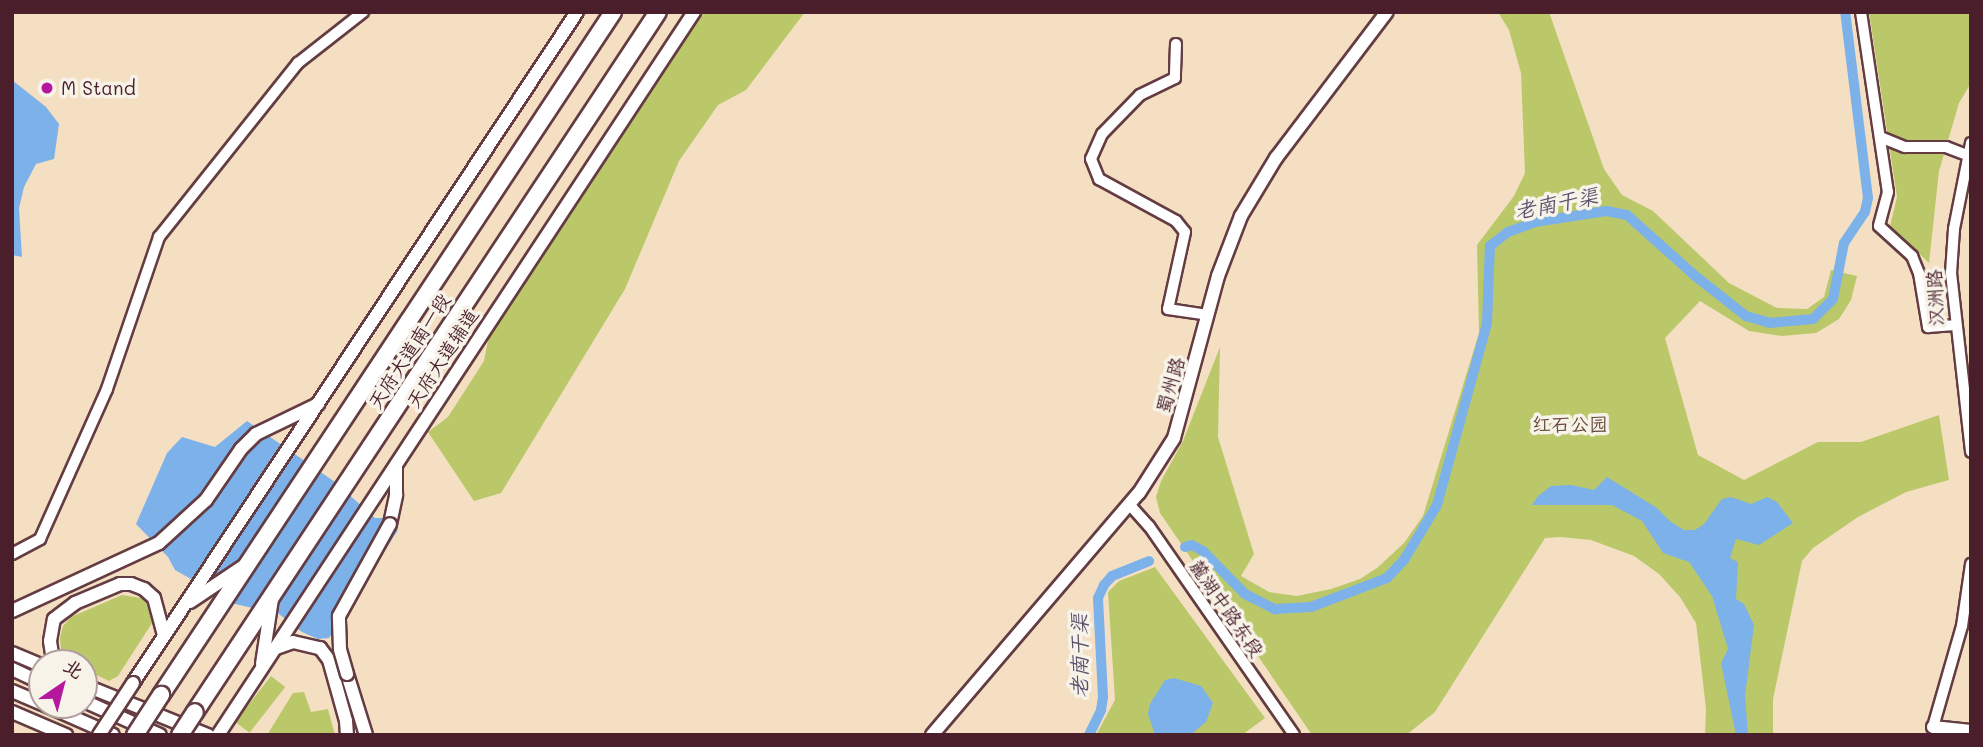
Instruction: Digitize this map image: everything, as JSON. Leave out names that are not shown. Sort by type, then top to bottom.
[{"type":"highway","name":"天府大道南一段","points":[[135,735],[613,12]]},
{"type":"highway","name":"天府大道南一段","points":[[180,735],[263,621],[272,596],[658,12]]},
{"type":"street","points":[[12,554],[40,539],[107,389],[159,237],[299,63],[363,12]]},
{"type":"street","points":[[200,591],[289,447],[577,12]]},
{"type":"street","name":"天府大道辅道","points":[[220,730],[694,12]]},
{"type":"street","name":"蜀州路","points":[[932,735],[1129,504],[1174,438],[1233,236],[1259,183],[1387,12]]},
{"type":"street","points":[[1861,12],[1888,192],[1879,226],[1905,248],[1916,265],[1928,327],[1955,325]]},
{"type":"street","points":[[1177,44],[1175,78],[1140,95],[1102,134],[1091,159],[1098,179],[1176,221],[1185,232],[1168,309],[1208,315]]},
{"type":"street","points":[[1880,137],[1905,147],[1946,147],[1967,155]]},
{"type":"street","name":"汉洲路","points":[[1971,143],[1954,229],[1951,273],[1971,452]]},
{"type":"street","points":[[12,611],[159,543],[186,522],[256,434],[318,404]]},
{"type":"street","points":[[366,735],[340,649],[339,616],[390,524],[397,495],[396,464]]},
{"type":"street","name":"麓湖中路东段","points":[[1129,504],[1149,526],[1294,735]]},
{"type":"street","points":[[99,735],[183,607],[200,591],[248,562]]},
{"type":"street","points":[[1931,731],[1962,626],[1971,564]]},
{"type":"street","points":[[51,649],[54,619],[75,603],[120,584],[131,583],[154,598],[164,635]]},
{"type":"street","points":[[262,668],[263,621]]},
{"type":"street","points":[[276,648],[293,642],[320,648],[329,660],[346,721],[347,735]]},
{"type":"street","points":[[98,691],[208,735]]},
{"type":"street","points":[[98,707],[160,735]]},
{"type":"street","points":[[16,715],[66,735]]},
{"type":"street","points":[[77,719],[113,735]]},
{"type":"street","points":[[1931,731],[1971,731]]},
{"type":"street","points":[[1931,731],[1950,735]]},
{"type":"green space","points":[[702,12],[805,12],[746,90],[718,105],[679,161],[625,289],[501,493],[474,501],[428,432],[448,417],[484,361],[489,335]]},
{"type":"green space","name":"红石公园","points":[[1498,12],[1549,12],[1604,169],[1622,195],[1653,211],[1729,283],[1777,308],[1807,309],[1824,297],[1831,270],[1857,276],[1851,300],[1839,319],[1816,333],[1782,336],[1749,331],[1700,301],[1665,338],[1698,455],[1744,480],[1818,442],[1861,442],[1939,415],[1949,480],[1906,492],[1858,517],[1813,548],[1802,561],[1773,699],[1773,735],[1705,735],[1706,709],[1696,623],[1680,597],[1659,574],[1634,556],[1591,540],[1560,537],[1545,538],[1435,712],[1406,735],[1312,735],[1160,513],[1156,497],[1161,481],[1183,441],[1220,347],[1218,437],[1254,554],[1241,576],[1269,592],[1297,596],[1331,589],[1360,579],[1377,568],[1404,543],[1423,516],[1479,333],[1477,245],[1514,196],[1525,173],[1521,73],[1509,30]]},
{"type":"green space","points":[[1869,12],[1971,12],[1971,83],[1959,103],[1939,171],[1929,263],[1890,226],[1897,197]]},
{"type":"green space","points":[[1155,567],[1265,718],[1242,735],[1096,735],[1115,700],[1108,592],[1119,581]]},
{"type":"green space","points":[[122,595],[141,598],[149,606],[152,623],[118,676],[109,681],[98,676],[98,649],[61,649],[63,626],[71,617]]},
{"type":"green space","points":[[271,676],[285,687],[249,733],[235,722]]},
{"type":"green space","points":[[304,692],[311,712],[328,709],[335,735],[267,735],[293,693]]},
{"type":"water","points":[[12,80],[46,107],[59,124],[54,159],[36,164],[24,187],[19,208],[22,257],[12,255]]},
{"type":"water","points":[[247,421],[335,482],[375,518],[383,518],[398,530],[329,638],[318,639],[302,632],[279,614],[235,604],[175,570],[168,557],[136,524],[167,453],[182,437],[215,447]]},
{"type":"water","points":[[1607,477],[1657,508],[1684,530],[1695,530],[1704,524],[1722,499],[1731,497],[1751,504],[1767,497],[1777,502],[1793,523],[1759,545],[1736,539],[1730,558],[1738,562],[1736,599],[1744,604],[1754,625],[1745,696],[1748,735],[1736,735],[1721,663],[1728,649],[1712,596],[1689,562],[1663,553],[1642,521],[1612,505],[1532,505],[1538,496],[1551,486],[1571,485],[1594,490]]},
{"type":"water","points":[[1174,678],[1201,686],[1213,703],[1206,722],[1190,735],[1155,735],[1148,714],[1150,704],[1165,680]]},
{"type":"waterway","name":"老南干渠","points":[[1185,547],[1192,545],[1203,551],[1245,594],[1275,609],[1311,607],[1387,578],[1404,560],[1437,505],[1487,323],[1490,246],[1508,232],[1535,222],[1606,211],[1627,215],[1694,275],[1746,316],[1770,323],[1813,319],[1833,299],[1844,243],[1865,212],[1868,198],[1845,12]]},
{"type":"waterway","name":"老南干渠","points":[[1089,735],[1101,710],[1103,697],[1098,598],[1112,576],[1149,561]]},
{"type":"place","name":"M Stand","points":[[47,88]]}]
